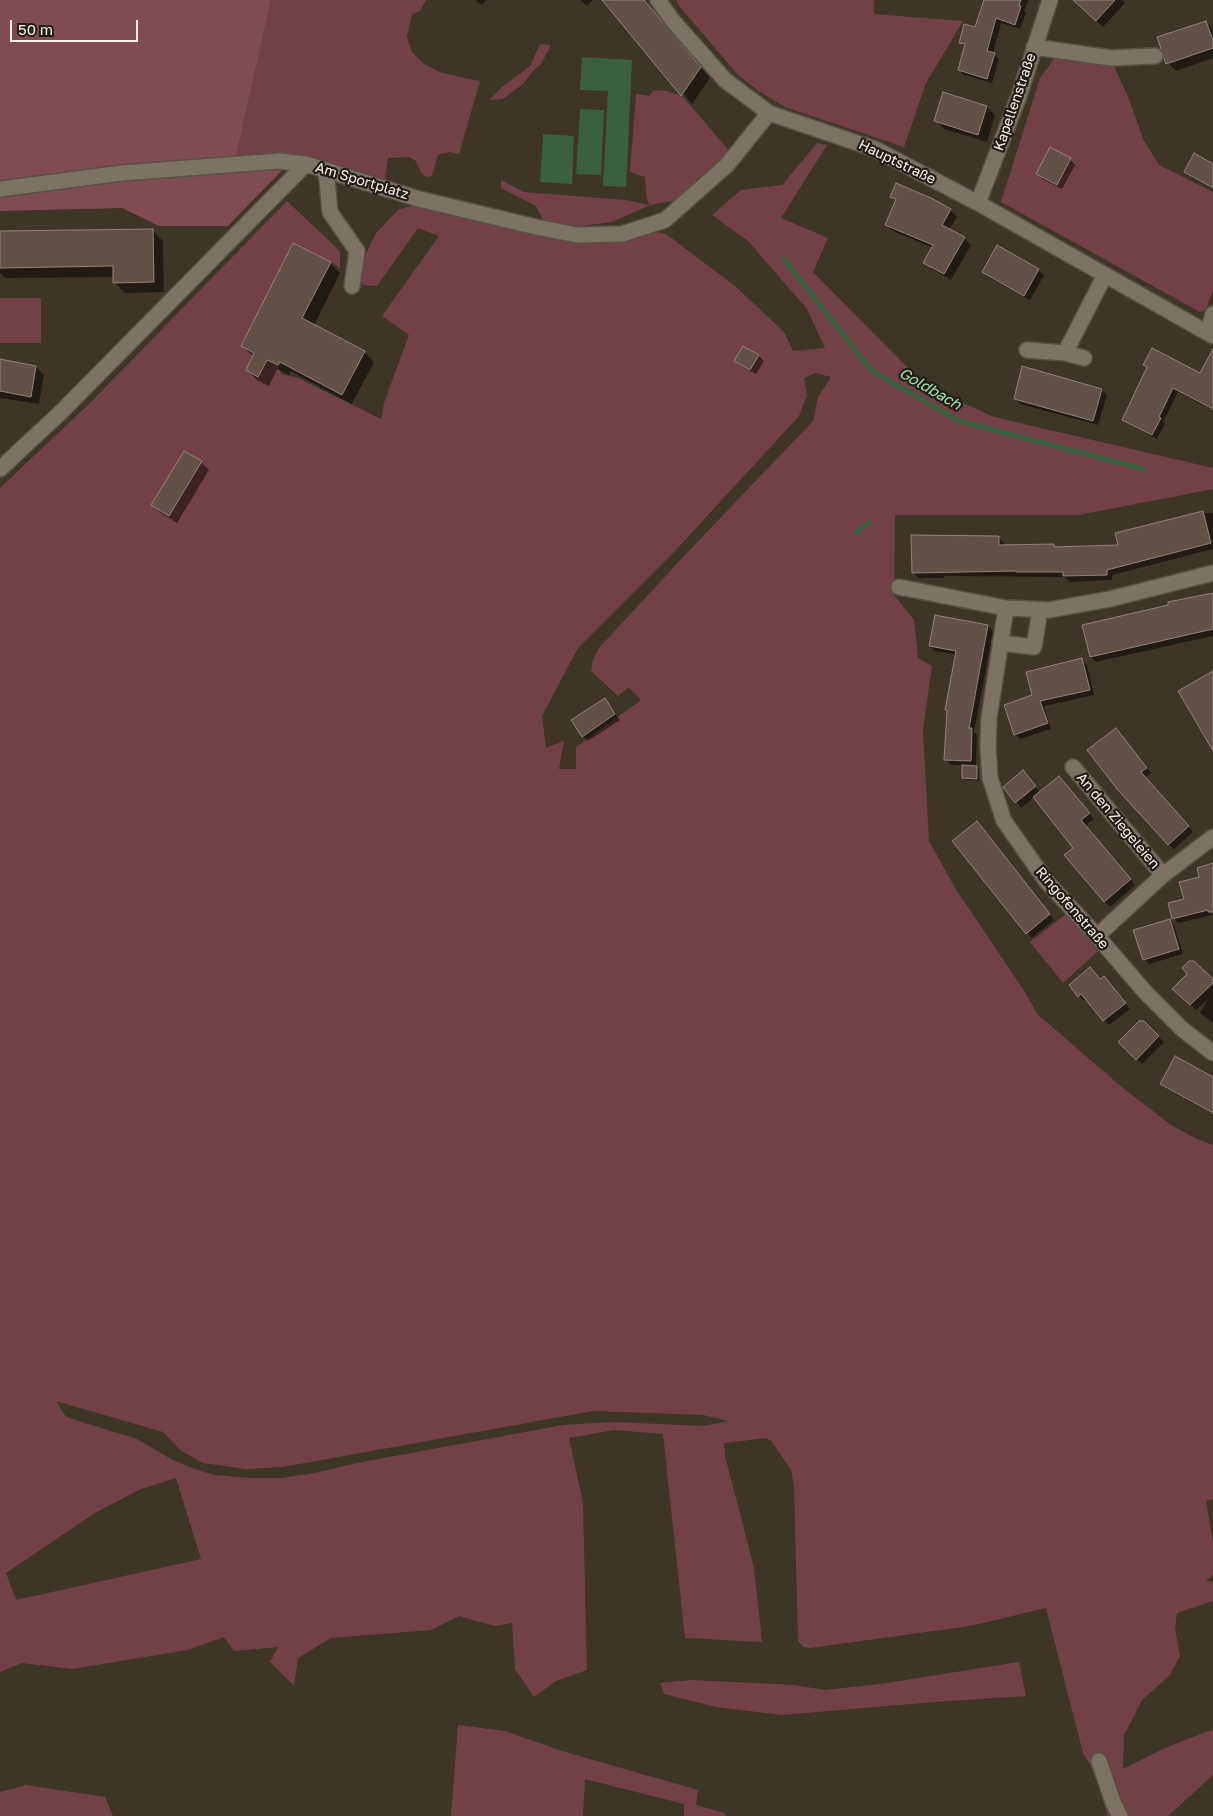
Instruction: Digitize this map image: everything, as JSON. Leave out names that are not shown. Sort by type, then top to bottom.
[{"type":"street","name":"Hauptstraße","points":[[658,0],[674,22],[724,80],[769,113],[875,149],[978,203],[1210,335]]},
{"type":"street","name":"Kapellenstraße","points":[[978,203],[1019,96],[1050,0]]},
{"type":"street","points":[[1034,47],[1111,58],[1155,56]]},
{"type":"street","name":"Am Sportplatz","points":[[0,469],[61,412],[306,164],[428,201],[536,227],[577,235],[622,234],[665,220],[727,165],[769,113]]},
{"type":"street","points":[[0,189],[122,172],[279,161],[306,164]]},
{"type":"street","points":[[326,170],[330,212],[357,251],[352,286]]},
{"type":"street","points":[[1065,353],[1105,275]]},
{"type":"street","points":[[1210,335],[1213,314]]},
{"type":"street","points":[[1027,350],[1065,353],[1084,358]]},
{"type":"street","points":[[899,588],[1006,608],[1049,610],[1110,599],[1213,573]]},
{"type":"street","name":"Ringofenstraße","points":[[1006,608],[989,718],[988,747],[990,778],[1004,821],[1047,882],[1146,993],[1182,1029],[1213,1053]]},
{"type":"street","points":[[1000,643],[1034,648],[1040,610]]},
{"type":"street","name":"An den Ziegeleien","points":[[1074,767],[1163,875]]},
{"type":"street","name":"An den Ziegeleien","points":[[1097,936],[1163,875],[1213,836]]},
{"type":"street","points":[[1099,1760],[1113,1802],[1120,1816]]},
{"type":"shaded area","points":[[0,0],[271,0],[236,157],[294,158],[228,226],[159,226],[122,208],[0,211]]},
{"type":"shaded area","points":[[271,0],[426,0],[420,11],[412,14],[407,36],[412,52],[424,64],[442,73],[480,81],[459,154],[450,152],[438,155],[432,176],[427,177],[421,173],[415,160],[409,157],[388,158],[385,182],[317,159],[236,157]]},
{"type":"shaded area","points":[[676,0],[874,0],[874,14],[963,21],[926,83],[904,147],[785,107],[760,92],[739,76]]},
{"type":"shaded area","points":[[540,44],[551,45],[541,64],[523,84],[503,99],[489,100],[502,87],[530,66]]},
{"type":"shaded area","points":[[1057,55],[1112,62],[1129,99],[1143,139],[1159,165],[1213,192],[1213,291],[1206,309],[1200,312],[1001,202],[1040,78]]},
{"type":"shaded area","points":[[582,57],[632,60],[626,187],[603,186],[608,91],[580,90]]},
{"type":"shaded area","points":[[654,90],[667,91],[683,97],[732,154],[684,199],[650,205],[612,222],[580,226],[545,223],[536,206],[501,188],[501,180],[524,192],[626,200],[649,205],[646,195],[645,177],[630,172],[636,94],[649,96]]},
{"type":"shaded area","points":[[580,109],[604,110],[601,175],[576,174]]},
{"type":"shaded area","points":[[543,134],[574,136],[572,184],[540,182]]},
{"type":"shaded area","points":[[817,143],[827,145],[781,218],[828,238],[813,272],[926,386],[994,417],[1213,468],[1213,489],[1079,515],[895,515],[894,595],[914,620],[918,658],[932,666],[923,730],[929,841],[955,888],[1025,992],[1037,1014],[1123,1088],[1171,1125],[1213,1145],[1213,1499],[1206,1501],[1213,1543],[1213,1575],[1206,1581],[1213,1583],[1213,1601],[1177,1613],[1175,1628],[1180,1656],[1170,1675],[1142,1700],[1124,1735],[1123,1769],[1163,1749],[1213,1729],[1213,1775],[1168,1816],[1108,1816],[1095,1773],[1083,1753],[1046,1608],[970,1626],[810,1648],[803,1647],[798,1641],[794,1486],[791,1470],[772,1442],[767,1438],[724,1443],[725,1456],[754,1568],[762,1642],[685,1638],[663,1434],[614,1430],[569,1438],[583,1503],[587,1670],[556,1681],[534,1697],[515,1669],[512,1623],[495,1626],[459,1616],[431,1630],[331,1638],[298,1658],[294,1686],[270,1662],[278,1647],[234,1651],[224,1637],[188,1650],[73,1669],[22,1663],[0,1672],[0,488],[89,404],[287,201],[340,251],[340,268],[293,243],[241,346],[254,353],[246,370],[258,377],[267,360],[278,365],[281,374],[298,378],[381,419],[384,403],[409,335],[382,316],[439,236],[418,228],[377,286],[363,285],[357,273],[376,233],[398,210],[416,204],[534,234],[653,231],[666,234],[735,286],[784,332],[793,351],[825,348],[807,309],[748,241],[712,215],[741,190],[782,185]],"holes":[[[815,373],[831,377],[818,397],[813,421],[599,648],[593,660],[591,671],[618,696],[629,687],[641,700],[576,747],[576,769],[559,769],[564,741],[546,748],[542,716],[578,648],[675,551],[799,416],[807,395],[804,378]],[[56,1401],[163,1432],[180,1450],[203,1463],[246,1469],[283,1467],[593,1411],[703,1415],[728,1421],[704,1426],[611,1422],[563,1425],[357,1463],[315,1473],[282,1478],[250,1478],[214,1475],[189,1467],[137,1439],[66,1417]],[[176,1478],[201,1559],[16,1600],[6,1573],[95,1513],[141,1489]]]},
{"type":"shaded area","points":[[0,298],[41,298],[41,343],[0,343]]},
{"type":"shaded area","points":[[1066,914],[1098,951],[1063,983],[1030,942]]},
{"type":"shaded area","points":[[1019,1662],[1026,1696],[782,1715],[716,1707],[664,1694],[660,1683],[691,1680],[795,1685],[824,1690],[880,1684]]},
{"type":"shaded area","points":[[458,1725],[505,1731],[562,1751],[698,1790],[696,1805],[725,1813],[725,1816],[684,1816],[684,1804],[585,1779],[583,1816],[451,1816]]},
{"type":"shaded area","points":[[26,1785],[105,1797],[113,1816],[0,1816],[0,1792]]},
{"type":"building","points":[[602,0],[644,0],[701,67],[681,96]]},
{"type":"building","points":[[984,0],[1021,0],[1015,25],[996,18],[987,51],[995,53],[987,79],[958,70],[965,44],[959,43],[964,24],[975,27]]},
{"type":"building","points":[[1073,0],[1115,0],[1096,21]]},
{"type":"building","points":[[1206,21],[1213,40],[1213,48],[1166,64],[1157,37]]},
{"type":"building","points":[[943,92],[987,106],[978,135],[934,121]]},
{"type":"building","points":[[1050,147],[1071,158],[1057,185],[1036,174]]},
{"type":"building","points":[[1194,153],[1213,164],[1213,188],[1184,172]]},
{"type":"building","points":[[896,183],[951,209],[942,225],[965,237],[944,274],[923,263],[933,245],[885,225],[896,199],[890,197]]},
{"type":"building","points":[[153,229],[154,282],[113,283],[113,266],[0,268],[0,231]]},
{"type":"building","points":[[293,243],[331,262],[302,318],[365,351],[342,395],[280,362],[278,365],[267,360],[258,377],[246,370],[254,353],[241,346]]},
{"type":"building","points":[[997,245],[1039,269],[1024,296],[982,272]]},
{"type":"building","points":[[743,346],[759,355],[750,370],[734,361]]},
{"type":"building","points":[[1152,348],[1200,373],[1213,349],[1213,409],[1173,388],[1152,435],[1122,420],[1147,367],[1143,365]]},
{"type":"building","points":[[0,359],[36,366],[31,397],[0,391]]},
{"type":"building","points":[[1022,366],[1102,389],[1093,421],[1014,399]]},
{"type":"building","points":[[184,451],[202,461],[169,516],[151,505]]},
{"type":"building","points":[[1203,511],[1211,543],[1107,570],[1107,575],[1063,576],[1063,572],[1016,571],[912,573],[911,535],[999,536],[999,545],[1054,544],[1054,547],[1118,545],[1115,533]]},
{"type":"building","points":[[1213,593],[1213,629],[1090,657],[1082,625],[1168,605],[1168,602]]},
{"type":"building","points":[[935,615],[988,625],[969,728],[972,728],[971,761],[944,760],[947,710],[945,710],[956,651],[929,646]]},
{"type":"building","points":[[1082,658],[1090,690],[1040,701],[1048,723],[1014,735],[1004,705],[1032,695],[1026,672]]},
{"type":"building","points":[[1213,671],[1213,751],[1178,691]]},
{"type":"building","points":[[605,698],[615,714],[582,737],[571,720]]},
{"type":"building","points":[[1116,728],[1147,768],[1141,772],[1189,826],[1168,845],[1117,789],[1087,750]]},
{"type":"building","points":[[962,765],[977,766],[977,779],[962,778]]},
{"type":"building","points":[[1023,770],[1036,786],[1015,803],[1003,787]]},
{"type":"building","points":[[1059,776],[1090,813],[1081,820],[1131,879],[1104,902],[1064,855],[1073,848],[1033,797]]},
{"type":"building","points":[[977,821],[1050,914],[1026,934],[952,841]]},
{"type":"building","points":[[1213,863],[1213,912],[1208,912],[1208,910],[1172,919],[1168,903],[1184,899],[1179,882],[1199,877],[1197,868]]},
{"type":"building","points":[[1170,919],[1179,949],[1143,960],[1133,930]]},
{"type":"building","points":[[1189,961],[1194,961],[1213,979],[1213,983],[1190,1005],[1172,989],[1187,974],[1182,968]]},
{"type":"building","points":[[1090,967],[1100,979],[1104,976],[1126,1003],[1103,1021],[1081,994],[1078,997],[1069,985]]},
{"type":"building","points":[[1139,1021],[1144,1021],[1159,1036],[1136,1060],[1118,1042]]},
{"type":"building","points":[[1175,1056],[1213,1077],[1213,1113],[1160,1084]]},
{"type":"waterway","name":"Goldbach","points":[[784,259],[871,370],[959,421],[1144,469]]},
{"type":"waterway","points":[[856,532],[869,523]]}]
